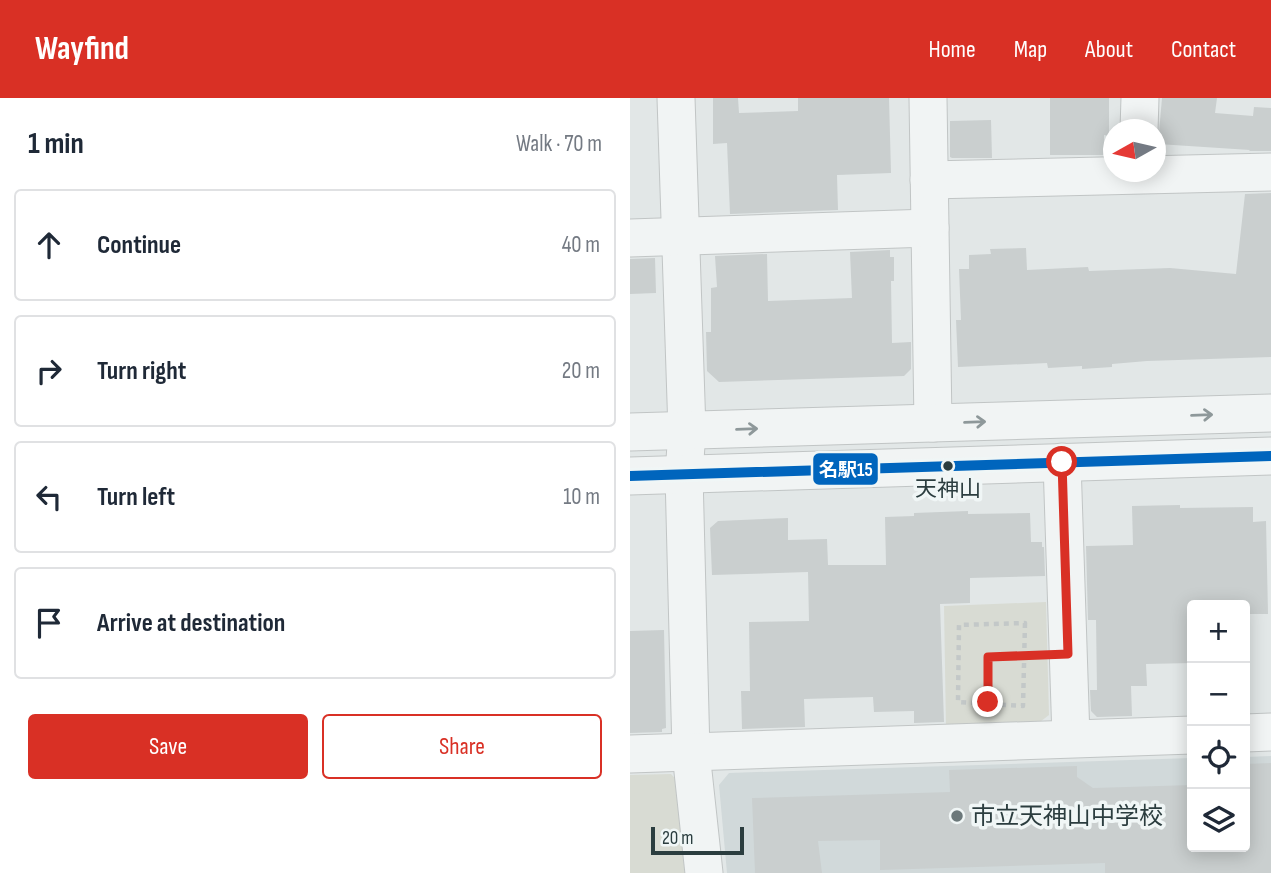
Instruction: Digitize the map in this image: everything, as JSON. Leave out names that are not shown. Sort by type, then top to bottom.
[{"type":"street","points":[[676,98],[687,431],[684,474],[691,753],[704,873]]},
{"type":"street","points":[[928,98],[933,423]]},
{"type":"street","points":[[1139,119],[1140,98]]},
{"type":"street","points":[[1166,173],[1271,172]]},
{"type":"street","points":[[929,180],[1103,174]]},
{"type":"street","points":[[630,238],[930,228]]},
{"type":"street","points":[[630,432],[1271,413]]},
{"type":"street","points":[[630,476],[1271,456]]},
{"type":"street","points":[[1062,462],[1071,738]]},
{"type":"street","points":[[1250,733],[1271,732]]},
{"type":"street","points":[[630,754],[1187,735]]},
{"type":"path","points":[[1026,623],[1023,706],[988,702],[958,702],[959,625],[1026,623]]},
{"type":"path","points":[[989,741],[988,657],[1068,654]]},
{"type":"shaded area","points":[[1046,602],[1049,715],[1036,725],[946,729],[944,606]]},
{"type":"shaded area","name":"市立天神山中学校","points":[[1271,756],[1271,873],[727,873],[719,785],[729,773],[1187,758],[1187,852],[1250,852],[1250,757]]},
{"type":"shaded area","points":[[671,774],[681,785],[690,873],[630,873],[630,775]]},
{"type":"building","points":[[713,98],[738,98],[739,113],[798,111],[798,98],[889,98],[891,173],[837,175],[838,210],[730,214],[727,143],[713,144]]},
{"type":"building","points":[[1050,98],[1109,98],[1109,119],[1103,119],[1103,155],[1050,155]]},
{"type":"building","points":[[1162,98],[1217,98],[1215,113],[1253,116],[1254,107],[1271,108],[1271,151],[1166,145],[1166,119],[1160,119]]},
{"type":"building","points":[[991,120],[992,158],[950,157],[950,121]]},
{"type":"building","points":[[1271,193],[1271,357],[1147,361],[1082,369],[1082,366],[1048,368],[1047,363],[958,367],[956,320],[961,320],[959,269],[969,269],[969,255],[991,254],[990,249],[1026,248],[1027,270],[1088,267],[1089,271],[1170,268],[1236,274],[1245,194]]},
{"type":"building","points":[[890,250],[890,257],[894,257],[894,281],[891,281],[892,343],[911,342],[911,369],[904,376],[719,382],[707,371],[706,332],[711,332],[711,288],[717,287],[715,256],[767,254],[768,301],[852,298],[850,252]]},
{"type":"building","points":[[655,258],[656,293],[630,294],[630,259]]},
{"type":"building","points":[[1132,506],[1253,507],[1253,522],[1266,521],[1268,614],[1250,614],[1250,600],[1187,600],[1187,663],[1146,664],[1147,686],[1131,686],[1132,716],[1097,717],[1091,711],[1090,690],[1097,690],[1096,620],[1088,620],[1086,546],[1133,545]]},
{"type":"building","points":[[968,511],[968,514],[1030,513],[1031,542],[1042,542],[1044,547],[1045,576],[970,578],[970,603],[940,604],[944,722],[914,723],[914,711],[874,712],[873,697],[804,699],[805,727],[742,729],[741,691],[750,691],[749,622],[809,621],[808,572],[712,575],[710,528],[718,521],[788,518],[788,540],[827,539],[828,565],[886,565],[885,517]]},
{"type":"building","points":[[664,630],[666,728],[662,729],[662,732],[630,733],[630,631]]},
{"type":"building","name":"市立天神山中学校","points":[[1271,763],[1271,873],[1105,873],[1105,863],[880,870],[880,840],[818,841],[822,873],[755,873],[752,798],[950,792],[949,770],[1077,766],[1077,777],[1093,788],[1187,785],[1187,852],[1250,852],[1250,764]]},
{"type":"transit line","name":"名駅15","points":[[630,476],[1271,456]]},
{"type":"place","name":"天神山","points":[[948,466]]},
{"type":"place","name":"市立天神山中学校","points":[[957,816]]},
{"type":"route","points":[[988,702],[988,657],[1068,654],[1062,462]]}]
